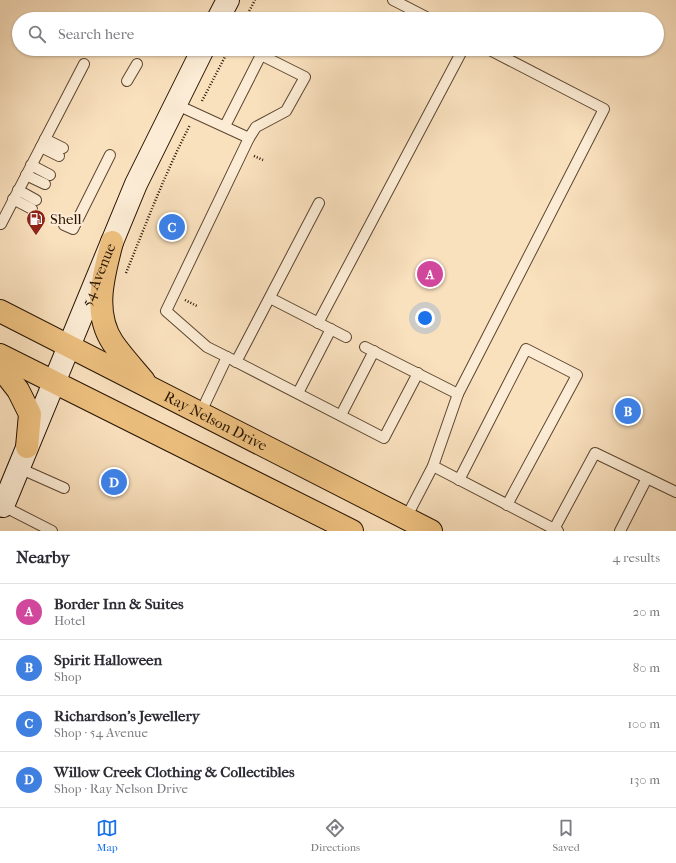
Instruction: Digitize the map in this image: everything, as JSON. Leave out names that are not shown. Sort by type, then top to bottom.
[{"type":"highway","points":[[112,242],[102,287],[103,322],[113,343],[150,388]]},
{"type":"highway","name":"Ray Nelson Drive","points":[[0,311],[430,531]]},
{"type":"highway","points":[[0,355],[352,531]]},
{"type":"highway","points":[[0,367],[18,390],[30,414],[27,447]]},
{"type":"street","points":[[222,12],[228,0]]},
{"type":"street","name":"54 Avenue","points":[[3,506],[136,184],[174,104],[199,56]]},
{"type":"lane","points":[[394,0],[417,12]]},
{"type":"lane","points":[[225,126],[260,56]]},
{"type":"lane","points":[[263,56],[305,77],[286,111],[256,127],[249,138],[166,311],[207,347],[384,438],[418,373]]},
{"type":"lane","points":[[318,323],[459,56]]},
{"type":"lane","points":[[406,518],[433,466],[458,394],[604,109],[502,56]]},
{"type":"lane","points":[[0,224],[84,64]]},
{"type":"lane","points":[[127,81],[137,64]]},
{"type":"lane","points":[[174,104],[249,138]]},
{"type":"lane","points":[[43,143],[61,152]]},
{"type":"lane","points":[[70,221],[98,170],[110,155]]},
{"type":"lane","points":[[29,170],[50,175]]},
{"type":"lane","points":[[29,170],[45,184]]},
{"type":"lane","points":[[16,195],[34,204]]},
{"type":"lane","points":[[236,362],[319,203]]},
{"type":"lane","points":[[270,298],[346,337]]},
{"type":"lane","points":[[298,393],[331,329]]},
{"type":"lane","points":[[341,415],[369,349],[458,394]]},
{"type":"lane","points":[[459,480],[526,349],[577,375],[507,505]]},
{"type":"lane","points":[[200,414],[227,357]]},
{"type":"lane","points":[[433,466],[555,530],[595,453],[676,492]]},
{"type":"lane","points":[[18,468],[64,488]]},
{"type":"lane","points":[[620,531],[647,478]]},
{"type":"lane","points":[[3,506],[52,531]]},
{"type":"path","points":[[249,12],[255,0]]},
{"type":"path","points":[[206,93],[225,56]]},
{"type":"path","points":[[124,278],[158,196],[189,128]]},
{"type":"place","name":"Richardson's Jewellery","points":[[172,227]]},
{"type":"place","name":"Shell","points":[[36,236]]},
{"type":"place","name":"Border Inn & Suites","points":[[430,274]]},
{"type":"place","name":"Spirit Halloween","points":[[628,411]]},
{"type":"place","name":"Willow Creek Clothing & Collectibles","points":[[114,482]]}]
